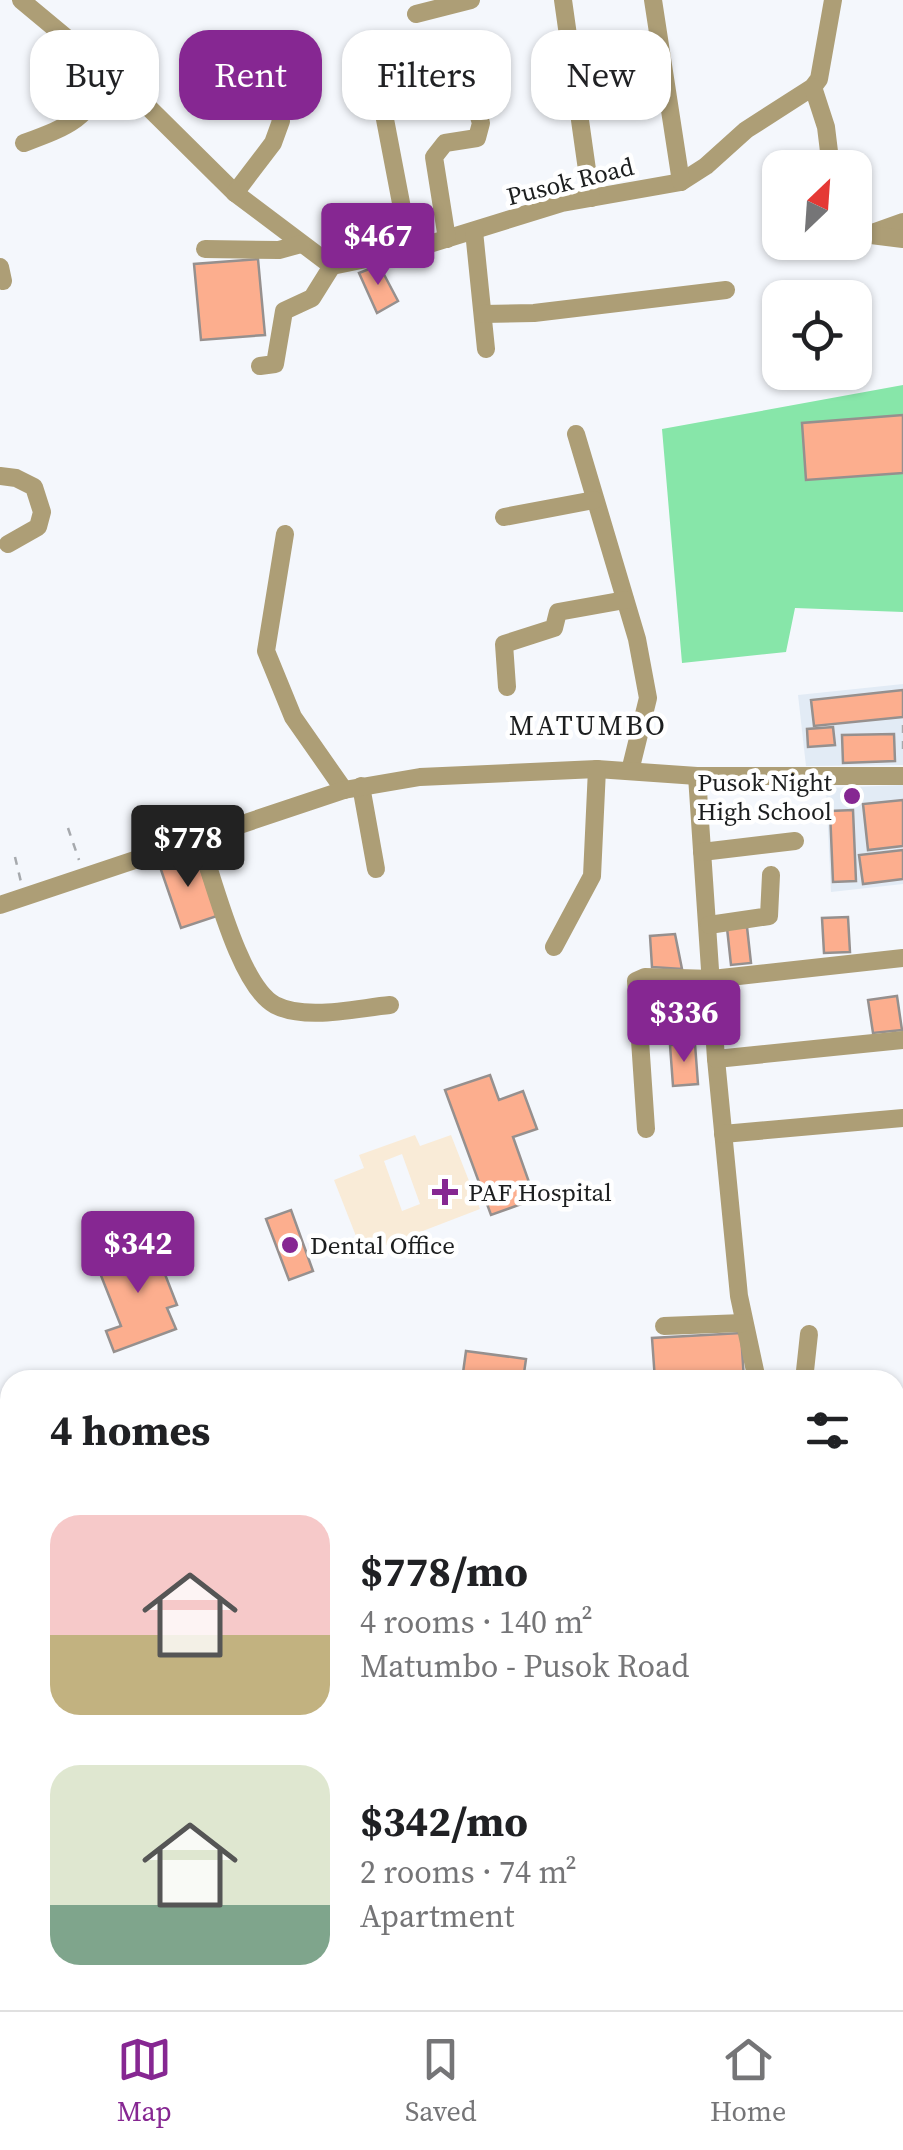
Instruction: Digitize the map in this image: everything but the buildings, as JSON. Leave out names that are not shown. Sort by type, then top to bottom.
[{"type":"street","points":[[21,0],[57,30]]},
{"type":"street","points":[[416,14],[471,0]]},
{"type":"street","points":[[563,0],[591,198]]},
{"type":"street","points":[[652,0],[681,182]]},
{"type":"street","points":[[829,150],[813,87],[819,79],[833,0]]},
{"type":"street","name":"Pusok Road","points":[[332,266],[410,250],[591,198],[681,182],[706,166],[746,130],[813,87]]},
{"type":"street","points":[[24,142],[62,129],[75,120]]},
{"type":"street","points":[[158,120],[235,194],[332,266],[312,298],[284,311],[280,353],[275,364],[260,366]]},
{"type":"street","points":[[235,194],[273,142],[281,120]]},
{"type":"street","points":[[385,120],[410,250]]},
{"type":"street","points":[[447,239],[434,157],[446,144],[477,138],[481,120]]},
{"type":"street","points":[[872,231],[903,222]]},
{"type":"street","points":[[474,231],[486,348]]},
{"type":"street","points":[[872,235],[903,239]]},
{"type":"street","points":[[205,250],[279,250],[300,244]]},
{"type":"street","points":[[484,314],[534,314],[726,290]]},
{"type":"street","points":[[576,434],[625,600],[648,698],[630,771]]},
{"type":"street","points":[[0,476],[34,487],[42,512],[38,527],[8,544]]},
{"type":"street","points":[[504,517],[594,500]]},
{"type":"street","points":[[285,534],[266,652],[292,716],[353,788],[376,869]]},
{"type":"street","points":[[507,687],[504,644],[554,628],[558,612],[625,600]]},
{"type":"street","points":[[554,947],[592,876],[597,769]]},
{"type":"street","points":[[0,905],[353,788],[420,776],[597,769],[697,776],[903,776]]},
{"type":"street","points":[[697,776],[723,1134],[743,1323],[754,1370]]},
{"type":"street","points":[[199,838],[250,978],[267,999],[277,1006],[305,1010],[390,1005]]},
{"type":"street","points":[[702,852],[796,841]]},
{"type":"street","points":[[710,925],[769,916],[772,875]]},
{"type":"street","points":[[646,1130],[636,982],[645,977],[712,978],[903,958]]},
{"type":"street","points":[[716,1059],[903,1040]]},
{"type":"street","points":[[723,1134],[903,1118]]},
{"type":"street","points":[[664,1326],[743,1323]]},
{"type":"street","points":[[805,1370],[810,1334]]},
{"type":"path","points":[[903,725],[903,756]]},
{"type":"path","points":[[68,828],[85,878]]},
{"type":"path","points":[[15,857],[24,898]]},
{"type":"shaded area","points":[[903,684],[903,765],[806,766],[798,695]]},
{"type":"shaded area","points":[[903,785],[903,884],[831,892],[826,788]]},
{"type":"shaded area","name":"PAF Hospital","points":[[415,1135],[420,1146],[451,1135],[480,1209],[363,1254],[334,1180],[364,1168],[359,1155]],"holes":[[[402,1154],[420,1204],[402,1211],[384,1161]]]},
{"type":"green space","points":[[903,385],[903,612],[795,608],[786,652],[682,663],[662,429]]},
{"type":"place","name":"Pusok Night High School","points":[[852,796]]},
{"type":"place","name":"PAF Hospital","points":[[445,1192]]},
{"type":"place","name":"Dental Office","points":[[290,1245]]},
{"type":"district","name":"MATUMBO","points":[[588,725]]}]
